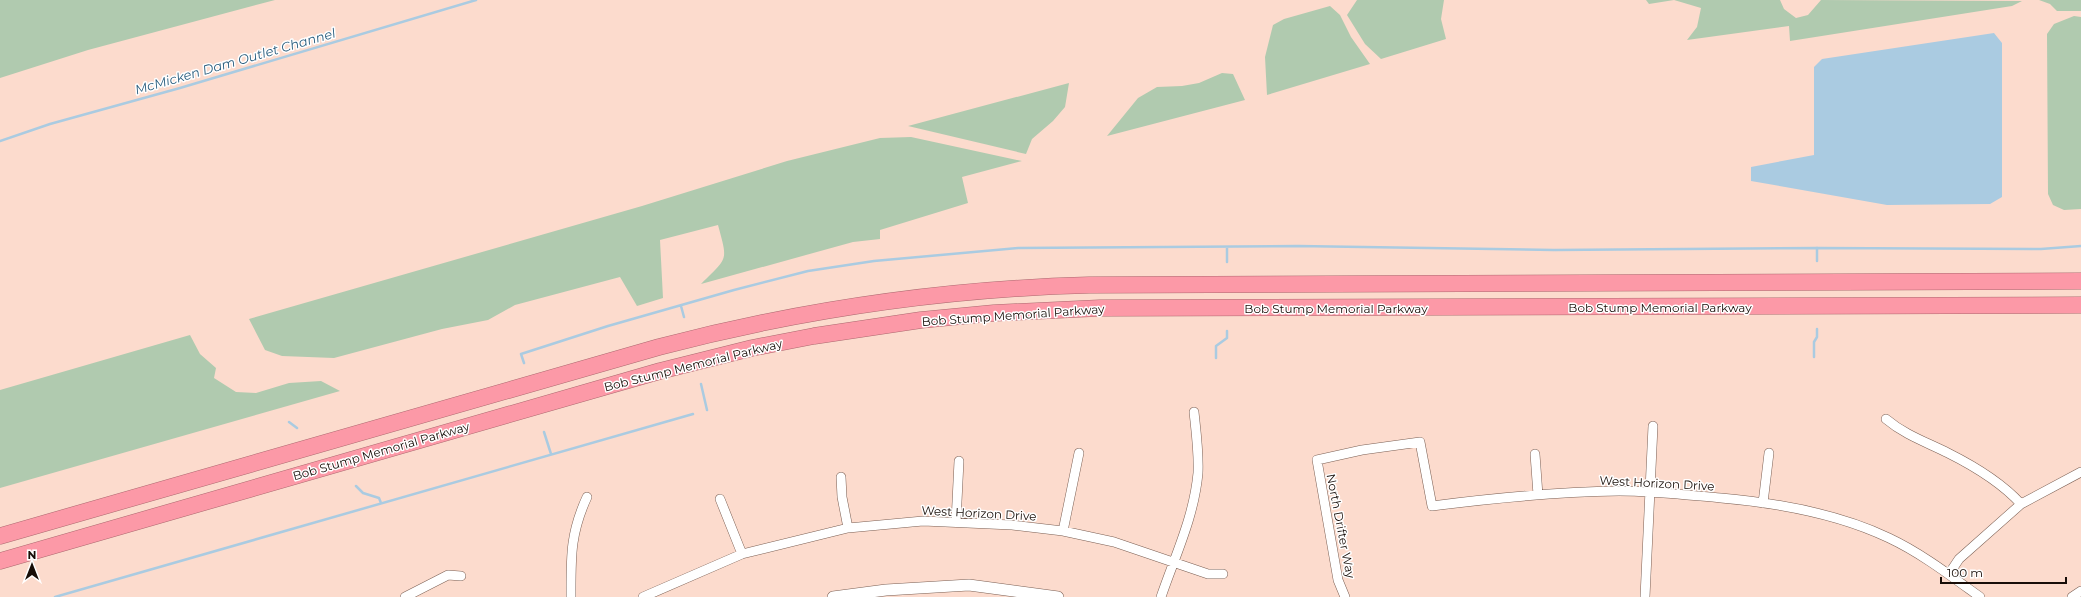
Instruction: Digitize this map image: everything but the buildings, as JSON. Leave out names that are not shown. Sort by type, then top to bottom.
[{"type":"highway","name":"Bob Stump Memorial Parkway","points":[[0,536],[659,347],[755,323],[890,300],[996,289],[1089,285],[2081,281]]},
{"type":"highway","name":"Bob Stump Memorial Parkway","points":[[0,561],[660,371],[789,341],[921,320],[1030,311],[1107,308],[2081,305]]},
{"type":"street","points":[[1161,597],[1173,562],[1188,526],[1196,487],[1198,472],[1194,412]]},
{"type":"street","points":[[1886,419],[1899,430],[1948,453],[1983,474],[2008,490],[2020,504]]},
{"type":"street","points":[[1645,597],[1653,426]]},
{"type":"street","name":"West Horizon Drive","points":[[1317,460],[1362,450],[1420,442],[1432,506],[1538,495],[1619,491],[1763,503],[1846,521],[1889,538],[1948,574],[1980,597]]},
{"type":"street","points":[[1063,531],[1079,453]]},
{"type":"street","points":[[1763,503],[1769,453]]},
{"type":"street","points":[[1535,454],[1538,495]]},
{"type":"street","name":"North Drifter Way","points":[[1317,460],[1338,580],[1345,597]]},
{"type":"street","points":[[956,522],[959,461]]},
{"type":"street","points":[[1948,574],[1959,559],[2020,504],[2081,472]]},
{"type":"street","points":[[841,477],[848,528]]},
{"type":"street","points":[[571,597],[571,546],[577,519],[587,497]]},
{"type":"street","points":[[720,498],[742,554]]},
{"type":"street","name":"West Horizon Drive","points":[[643,597],[742,554],[848,528],[923,521],[956,522],[1063,531],[1114,542],[1208,574],[1223,574]]},
{"type":"street","points":[[405,597],[425,593],[448,576],[461,576]]},
{"type":"street","points":[[833,597],[886,590],[969,585],[1058,597]]},
{"type":"street","points":[[2072,597],[2081,591]]},
{"type":"green space","points":[[0,0],[275,0],[88,50],[0,78]]},
{"type":"green space","points":[[1357,0],[1444,0],[1441,19],[1446,39],[1381,59],[1365,44],[1347,15]]},
{"type":"green space","points":[[1646,0],[1674,0],[1649,4]]},
{"type":"green space","points":[[1674,0],[1780,0],[1784,9],[1796,18],[1808,15],[1821,0],[2022,1],[2012,6],[1790,41],[1789,26],[1687,40],[1697,27],[1701,8]]},
{"type":"green space","points":[[2039,0],[2081,0],[2081,11],[2057,11],[2050,4]]},
{"type":"green space","points":[[1330,6],[1340,15],[1351,37],[1370,64],[1267,95],[1265,57],[1273,25],[1284,19]]},
{"type":"green space","points":[[2074,16],[2081,17],[2081,209],[2064,210],[2053,205],[2048,194],[2047,34],[2054,24]]},
{"type":"green space","points":[[1222,73],[1233,74],[1245,100],[1107,136],[1138,98],[1157,87],[1182,86],[1199,83]]},
{"type":"green space","points":[[1069,83],[1065,107],[1053,121],[1032,139],[1026,154],[908,126]]},
{"type":"green space","points":[[911,137],[1022,161],[962,177],[968,203],[880,230],[880,239],[853,242],[701,284],[716,269],[723,258],[723,246],[718,225],[660,240],[663,298],[637,306],[620,277],[515,305],[488,320],[442,329],[334,358],[282,356],[265,350],[249,319],[642,206],[787,161],[880,138]]},
{"type":"green space","points":[[190,335],[200,354],[216,368],[214,378],[236,392],[256,393],[289,383],[321,381],[340,391],[0,488],[0,390]]},
{"type":"water","points":[[1994,33],[2002,43],[2002,197],[1990,204],[1887,205],[1751,181],[1751,167],[1814,155],[1814,67],[1822,59]]},
{"type":"waterway","name":"McMicken Dam Outlet Channel","points":[[0,141],[50,124],[180,88],[476,0]]},
{"type":"waterway","points":[[524,363],[521,354],[608,326],[734,290],[808,271],[874,261],[1018,248],[1298,246],[1554,250],[1817,248],[2041,249],[2081,246]]},
{"type":"waterway","points":[[1227,248],[1227,262]]},
{"type":"waterway","points":[[1817,248],[1817,261]]},
{"type":"waterway","points":[[681,306],[684,317]]},
{"type":"waterway","points":[[1814,357],[1814,342],[1817,337],[1817,329]]},
{"type":"waterway","points":[[1216,358],[1216,346],[1227,338],[1227,331]]},
{"type":"waterway","points":[[701,384],[707,410]]},
{"type":"waterway","points":[[55,597],[693,414]]},
{"type":"waterway","points":[[289,422],[297,428]]},
{"type":"waterway","points":[[544,432],[551,454]]},
{"type":"waterway","points":[[356,486],[363,493],[379,498],[381,503]]}]
